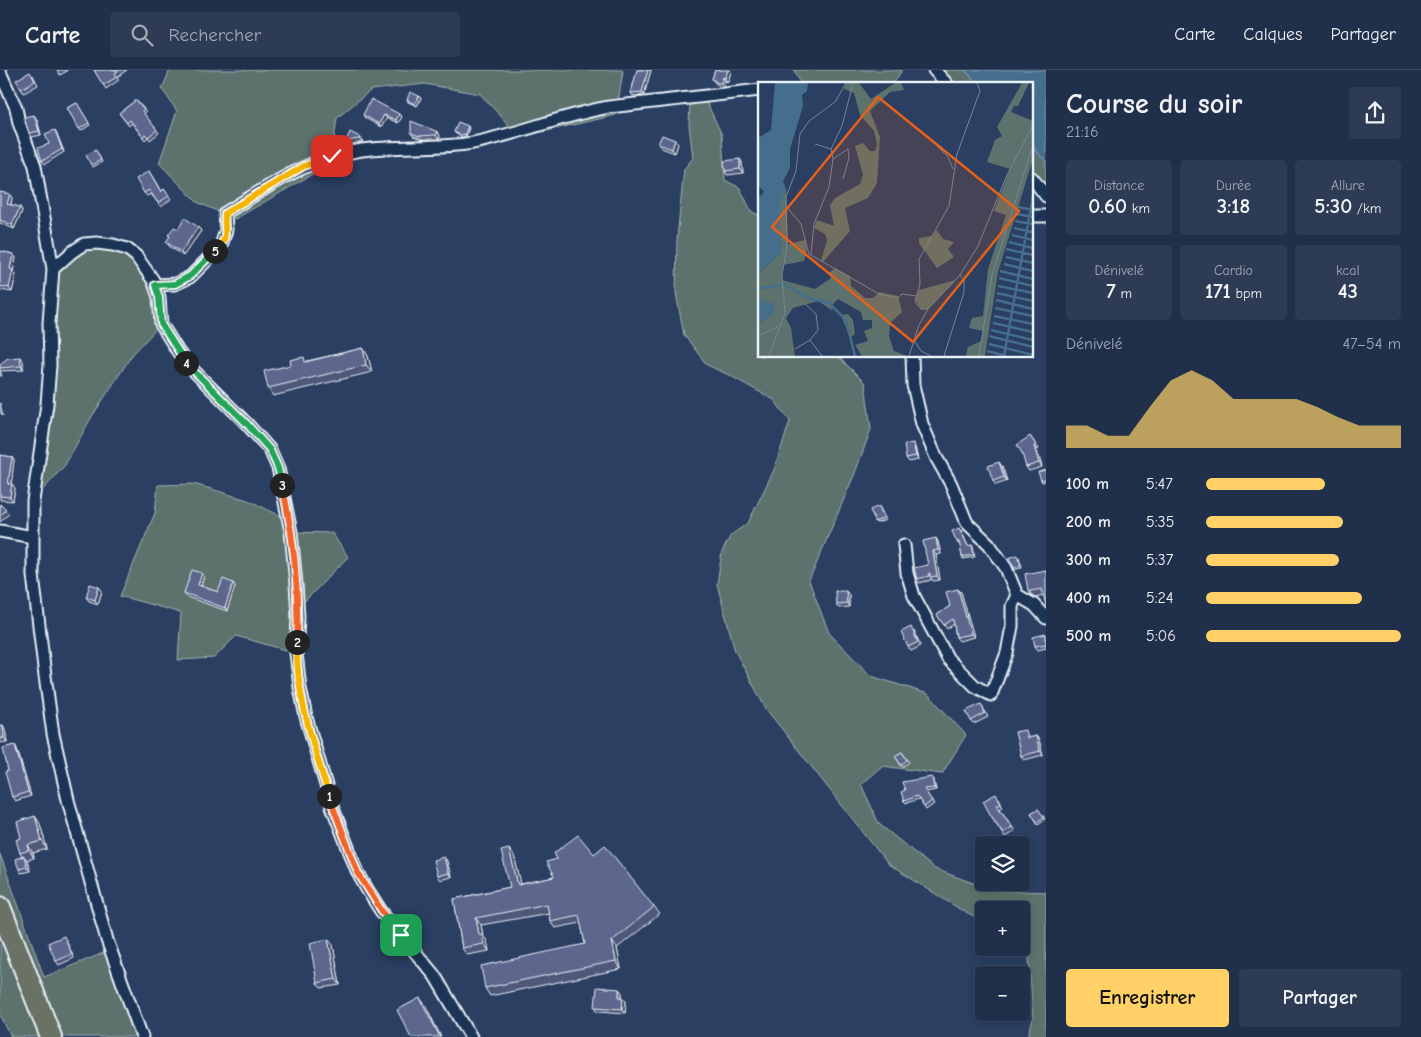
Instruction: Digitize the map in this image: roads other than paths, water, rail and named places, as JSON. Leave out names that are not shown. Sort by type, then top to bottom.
[{"type":"highway","points":[[0,907],[51,1037]]},
{"type":"street","points":[[934,70],[945,82]]},
{"type":"street","points":[[1,78],[16,108],[35,166],[53,269],[49,323],[50,365],[42,446],[33,501],[32,537],[33,575],[40,641],[53,734],[68,800],[107,940],[142,1037]]},
{"type":"street","points":[[155,285],[175,284],[190,276],[221,246],[226,230],[225,213],[284,177],[321,160],[363,150],[472,143],[515,133],[585,111],[758,90]]},
{"type":"street","points":[[1034,181],[1046,196]]},
{"type":"street","points":[[53,269],[84,244],[113,245],[127,249],[136,256],[155,285],[159,297],[161,324],[177,350],[187,364],[264,443],[274,458],[291,532],[298,617],[296,654],[300,688],[306,717],[332,806],[358,873],[367,889],[382,911],[435,976],[471,1037]]},
{"type":"street","points":[[912,358],[913,385],[922,424],[936,457],[951,484],[967,523],[989,544],[1006,568],[1017,595],[1034,605],[1046,618]]},
{"type":"street","points":[[0,531],[32,537]]},
{"type":"street","points":[[904,545],[907,574],[914,596],[948,659],[975,686],[991,695],[1008,653],[1012,626],[1012,606],[1017,595]]},
{"type":"water","points":[[965,70],[1046,70],[1046,162],[1034,148],[1034,82],[976,82]]}]
